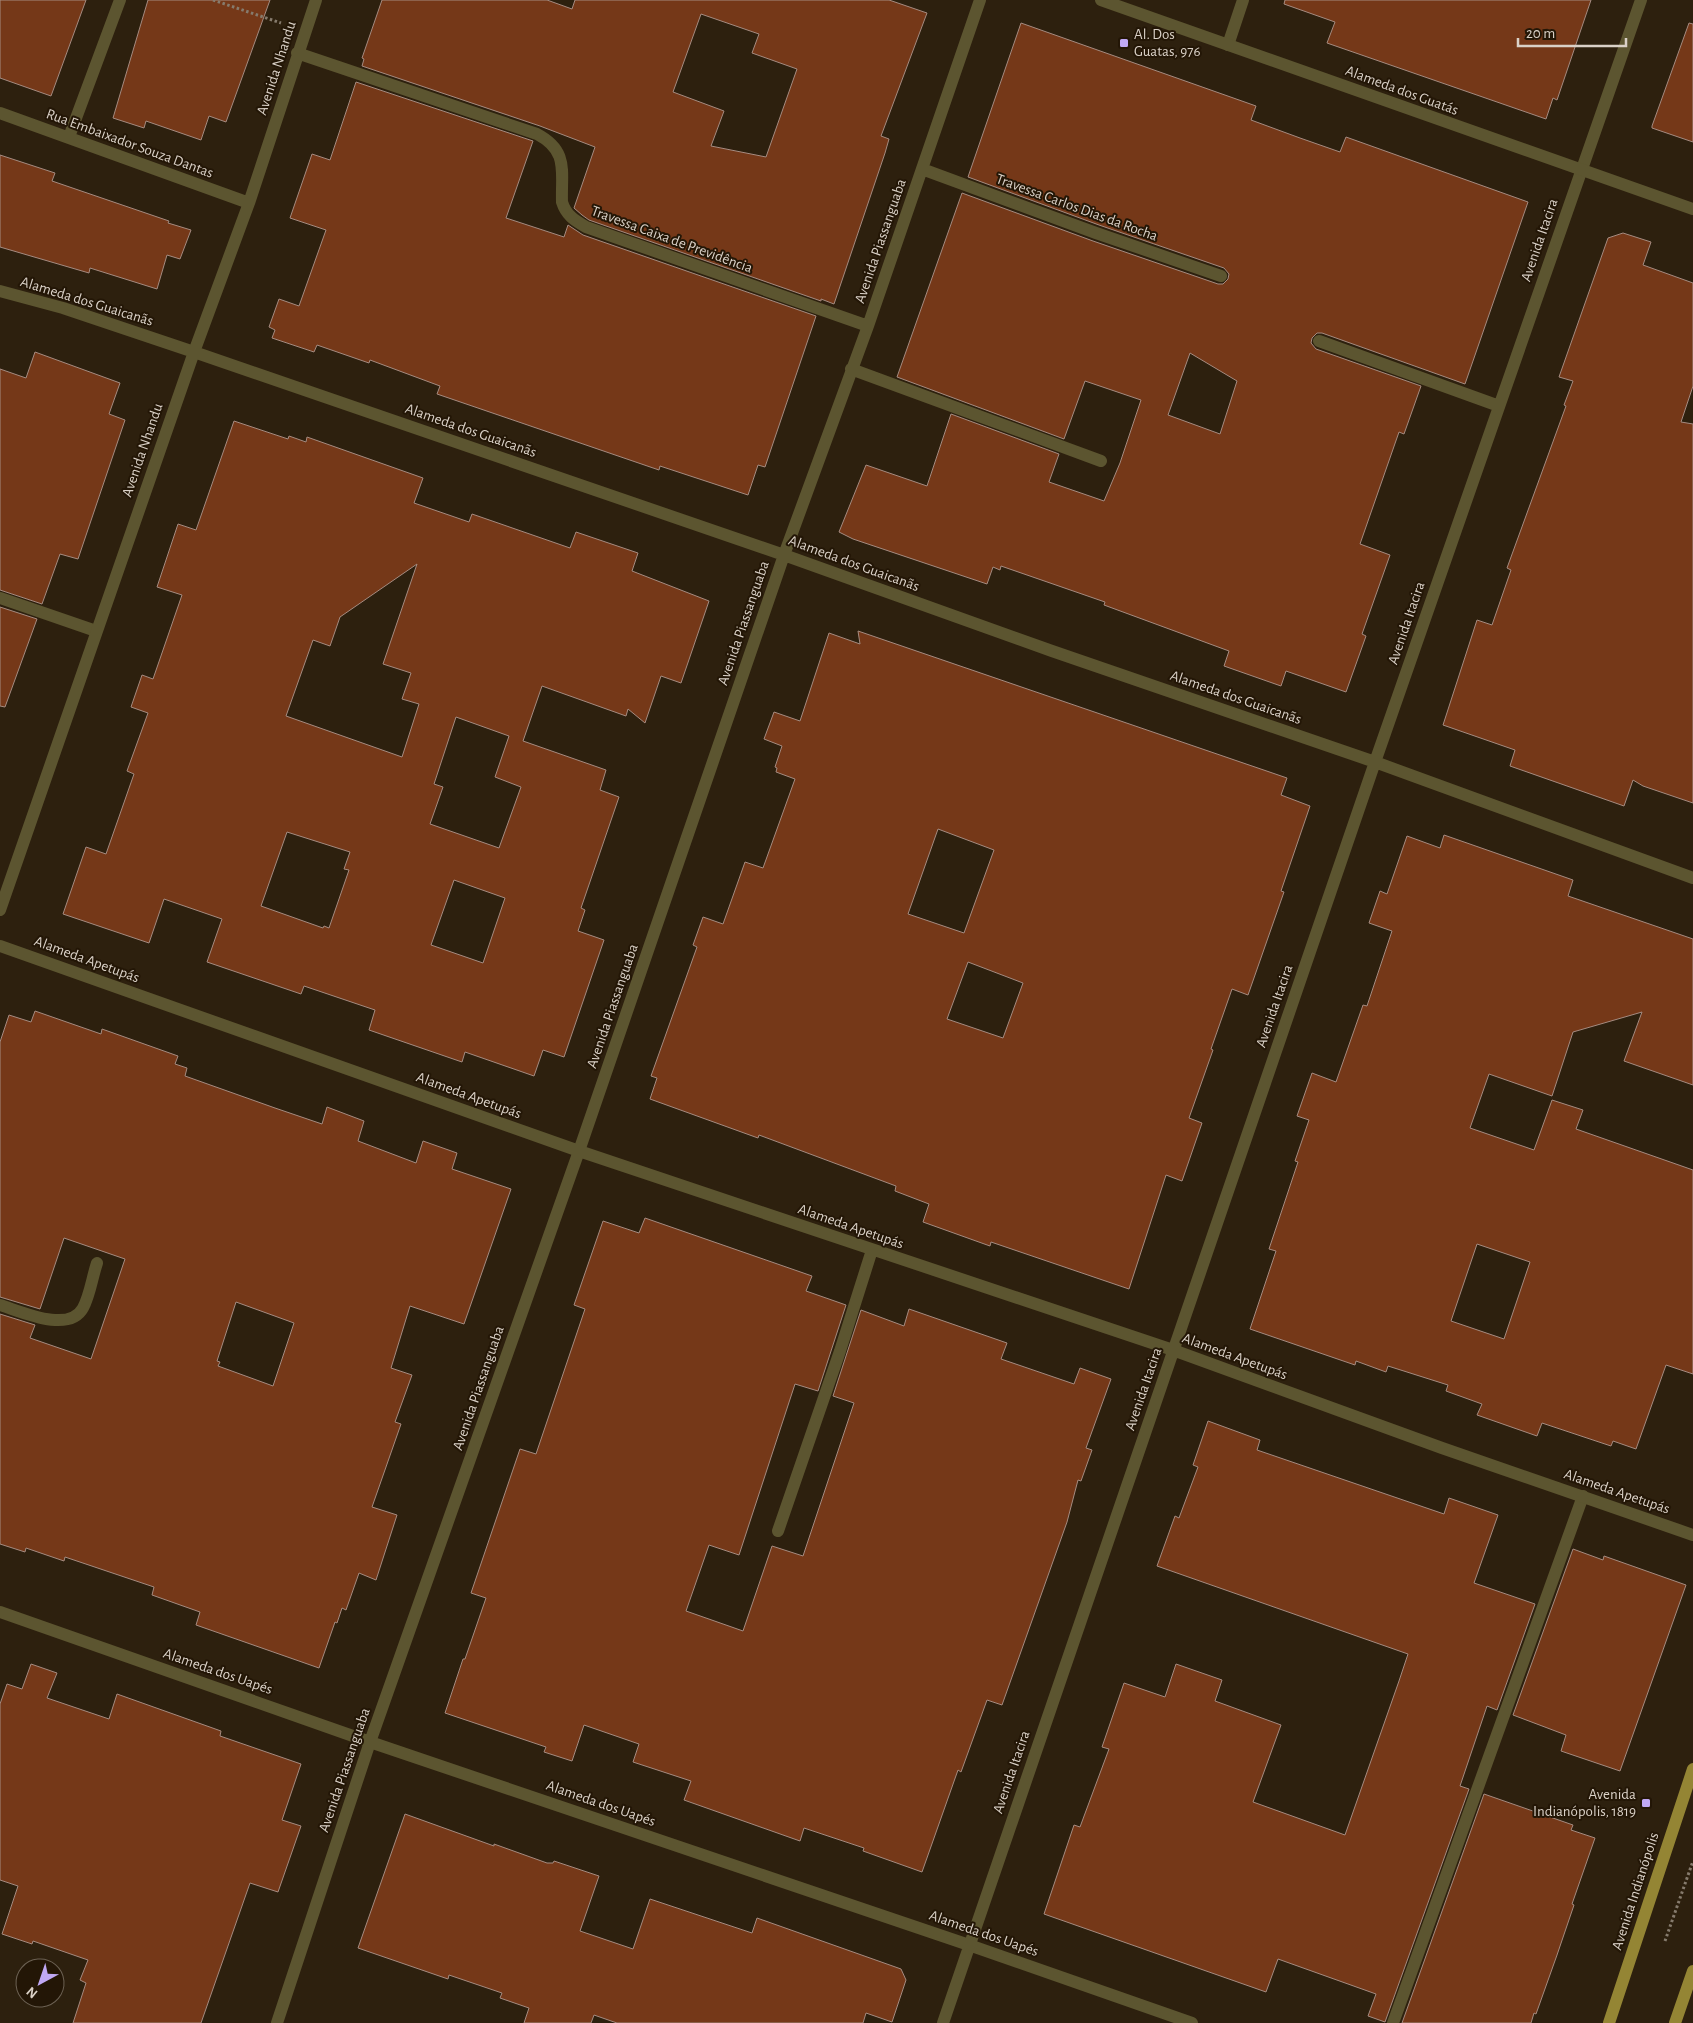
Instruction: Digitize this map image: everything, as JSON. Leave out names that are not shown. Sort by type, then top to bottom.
[{"type":"main road","name":"Avenida Indianópolis","points":[[1609,2023],[1693,1769]]},
{"type":"main road","points":[[1675,2023],[1693,1971]]},
{"type":"street","points":[[69,137],[120,0]]},
{"type":"street","name":"Avenida Nhandu","points":[[0,910],[194,352],[249,203],[304,31],[316,0]]},
{"type":"street","name":"Avenida Piassanguaba","points":[[277,2023],[370,1742],[579,1151],[784,555],[868,326],[980,0]]},
{"type":"street","name":"Alameda dos Guatás","points":[[1101,0],[1693,209]]},
{"type":"street","points":[[1228,45],[1243,0]]},
{"type":"street","name":"Avenida Itacira","points":[[943,2023],[1375,762],[1640,0]]},
{"type":"street","name":"Travessa Caixa de Previdência","points":[[297,53],[547,139],[553,144],[560,156],[564,209],[570,217],[586,227],[868,326]]},
{"type":"street","name":"Rua Embaixador Souza Dantas","points":[[0,113],[249,203]]},
{"type":"street","name":"Travessa Carlos Dias da Rocha","points":[[922,169],[1096,233],[1221,276]]},
{"type":"street","name":"Alameda dos Guaicanãs","points":[[0,291],[63,308],[194,352],[784,555],[1052,652],[1375,762],[1693,878]]},
{"type":"street","points":[[1319,341],[1499,406]]},
{"type":"street","points":[[851,369],[1101,461]]},
{"type":"street","points":[[0,598],[96,631]]},
{"type":"street","name":"Alameda Apetupás","points":[[0,946],[579,1151],[1173,1350],[1693,1535]]},
{"type":"street","points":[[778,1531],[840,1351],[872,1250]]},
{"type":"street","points":[[0,1304],[37,1317],[70,1319],[77,1316],[83,1308],[97,1263]]},
{"type":"street","points":[[1393,2023],[1583,1496]]},
{"type":"street","name":"Alameda dos Uapés","points":[[0,1612],[370,1742],[969,1945],[1192,2023]]},
{"type":"path","points":[[213,0],[304,31]]},
{"type":"building","points":[[0,0],[86,0],[51,96],[0,78]]},
{"type":"building","points":[[148,0],[270,0],[226,122],[209,116],[201,140],[146,121],[144,128],[113,118]]},
{"type":"building","points":[[382,0],[547,0],[572,9],[575,0],[889,0],[927,13],[881,136],[889,139],[834,304],[589,220],[574,208],[595,147],[540,126],[362,66],[364,59],[362,58]],"holes":[[[701,14],[759,34],[752,53],[797,69],[766,157],[711,146],[724,111],[673,92]]]},
{"type":"building","points":[[1285,0],[1591,0],[1557,100],[1553,98],[1546,119],[1327,43],[1335,22],[1284,4]]},
{"type":"building","points":[[1021,23],[1256,106],[1251,120],[1300,138],[1340,152],[1346,137],[1528,202],[1465,384],[1322,333],[1317,333],[1312,338],[1311,343],[1316,349],[1421,386],[1404,434],[1399,432],[1360,544],[1390,555],[1362,634],[1366,636],[1346,692],[1286,671],[1281,686],[1224,666],[1229,651],[1104,605],[1105,602],[1001,566],[1000,570],[993,567],[987,584],[853,539],[839,532],[866,465],[927,486],[951,414],[1059,454],[1049,482],[1104,501],[1120,463],[1141,400],[1085,381],[1064,439],[897,377],[962,193],[1218,284],[1223,284],[1228,279],[1229,274],[1224,268],[968,177]],"holes":[[[1190,353],[1237,381],[1220,434],[1168,415]]]},
{"type":"building","points":[[1689,23],[1693,24],[1693,142],[1652,128]]},
{"type":"building","points":[[356,82],[533,141],[506,218],[564,237],[568,225],[583,235],[816,316],[765,467],[758,465],[748,495],[660,466],[659,470],[437,394],[440,386],[370,360],[369,363],[317,345],[314,352],[272,338],[275,330],[269,327],[279,299],[299,306],[326,230],[290,218],[312,154],[330,160]]},
{"type":"building","points":[[0,155],[55,173],[52,181],[191,230],[180,259],[167,255],[157,289],[90,268],[89,273],[0,247]]},
{"type":"building","points":[[1623,233],[1651,242],[1643,265],[1693,283],[1693,386],[1681,422],[1693,424],[1693,803],[1643,786],[1633,780],[1624,806],[1510,766],[1515,750],[1443,725],[1477,620],[1492,625],[1511,570],[1507,568],[1566,406],[1564,405],[1573,381],[1559,377],[1608,238]]},
{"type":"building","points":[[35,352],[120,383],[109,414],[125,420],[78,559],[60,554],[42,604],[0,590],[0,369],[26,378]]},
{"type":"building","points":[[234,421],[288,439],[289,436],[306,442],[307,437],[423,478],[414,503],[469,522],[472,514],[570,548],[576,532],[638,553],[632,571],[709,601],[681,683],[661,676],[645,723],[628,709],[626,716],[542,686],[523,741],[606,770],[600,790],[619,797],[581,908],[585,910],[578,931],[604,940],[564,1057],[543,1050],[534,1076],[465,1052],[462,1062],[369,1030],[375,1010],[304,986],[301,994],[207,962],[222,919],[164,899],[149,943],[63,914],[86,847],[106,854],[134,774],[127,771],[148,713],[131,707],[142,675],[153,679],[182,595],[157,587],[178,524],[196,530]],"holes":[[[417,564],[383,664],[411,673],[402,699],[419,704],[402,757],[286,716],[313,640],[330,646],[340,617]],[[456,717],[509,736],[495,777],[521,787],[499,848],[430,824],[443,787],[434,784]],[[287,832],[350,852],[344,869],[349,870],[329,928],[324,926],[323,928],[261,906]],[[454,880],[505,898],[483,963],[431,945]]]},
{"type":"building","points":[[0,607],[37,619],[5,707],[0,706]]},
{"type":"building","points":[[858,631],[1287,778],[1281,795],[1310,806],[1281,891],[1284,892],[1248,995],[1232,989],[1211,1049],[1213,1050],[1189,1118],[1202,1123],[1182,1181],[1166,1175],[1129,1289],[991,1242],[990,1246],[923,1222],[929,1204],[895,1191],[896,1186],[759,1135],[758,1138],[650,1099],[657,1078],[651,1076],[697,947],[693,945],[703,917],[723,924],[745,862],[763,868],[795,779],[776,772],[777,768],[775,767],[782,746],[764,739],[774,712],[800,721],[829,633],[860,644]],"holes":[[[938,829],[994,850],[964,933],[908,914]],[[968,962],[1023,983],[1003,1038],[947,1019]]]},
{"type":"building","points":[[1444,835],[1573,880],[1568,896],[1693,939],[1693,1085],[1624,1061],[1642,1012],[1573,1032],[1552,1096],[1489,1074],[1470,1128],[1534,1150],[1552,1100],[1583,1110],[1576,1129],[1693,1170],[1693,1374],[1666,1365],[1636,1449],[1613,1441],[1611,1446],[1542,1423],[1537,1436],[1477,1415],[1482,1404],[1446,1391],[1448,1385],[1388,1366],[1386,1372],[1356,1361],[1355,1365],[1250,1329],[1276,1251],[1269,1249],[1298,1162],[1295,1161],[1309,1120],[1297,1116],[1312,1073],[1336,1082],[1363,1005],[1367,1006],[1392,931],[1369,923],[1380,891],[1387,894],[1407,836],[1440,848]],"holes":[[[1477,1244],[1530,1262],[1504,1339],[1451,1321]]]},
{"type":"building","points":[[35,1011],[101,1034],[102,1029],[178,1056],[175,1064],[187,1068],[185,1076],[322,1124],[327,1107],[364,1121],[358,1141],[416,1163],[423,1141],[457,1153],[452,1169],[511,1189],[464,1324],[410,1306],[391,1368],[412,1375],[395,1422],[401,1424],[372,1507],[397,1515],[376,1580],[359,1573],[346,1610],[342,1608],[337,1623],[335,1622],[319,1668],[196,1625],[200,1612],[152,1595],[154,1587],[65,1557],[64,1561],[26,1548],[25,1552],[0,1544],[0,1314],[35,1325],[30,1338],[91,1359],[125,1259],[64,1238],[40,1309],[0,1297],[0,1042],[9,1015],[31,1022]],"holes":[[[236,1302],[294,1323],[273,1386],[218,1366],[220,1362],[217,1361]]]},
{"type":"building","points":[[645,1218],[812,1276],[806,1291],[846,1305],[818,1391],[795,1384],[739,1555],[709,1545],[686,1611],[743,1631],[772,1546],[803,1556],[854,1403],[833,1396],[861,1310],[904,1326],[909,1309],[1007,1343],[1001,1359],[1074,1384],[1080,1368],[1111,1379],[1086,1448],[1092,1450],[1081,1481],[1078,1480],[1067,1522],[1002,1705],[987,1700],[961,1772],[958,1770],[922,1872],[863,1851],[864,1848],[804,1828],[800,1841],[684,1800],[691,1781],[633,1762],[639,1744],[584,1725],[572,1761],[544,1752],[546,1747],[445,1713],[486,1598],[471,1593],[520,1449],[536,1454],[585,1309],[574,1305],[603,1221],[639,1233]]},
{"type":"building","points":[[1208,1421],[1260,1440],[1257,1450],[1444,1514],[1449,1498],[1498,1515],[1474,1583],[1535,1604],[1497,1710],[1487,1706],[1460,1786],[1469,1789],[1385,2022],[1368,2016],[1376,1994],[1278,1959],[1266,1992],[1044,1914],[1074,1825],[1080,1827],[1109,1749],[1102,1747],[1124,1683],[1165,1697],[1176,1664],[1222,1680],[1215,1701],[1281,1725],[1253,1802],[1345,1835],[1408,1654],[1157,1566],[1175,1516],[1179,1518],[1198,1467],[1193,1465]]},
{"type":"building","points":[[1573,1549],[1603,1560],[1604,1556],[1686,1585],[1620,1771],[1561,1751],[1566,1735],[1513,1715]]},
{"type":"building","points":[[31,1664],[57,1673],[47,1698],[109,1719],[117,1694],[221,1731],[220,1736],[301,1764],[282,1820],[301,1826],[278,1892],[250,1883],[201,2023],[73,2023],[86,1983],[80,1980],[88,1960],[33,1941],[32,1944],[2,1934],[18,1886],[0,1880],[0,1704],[7,1684],[22,1689]]},
{"type":"building","points":[[1484,1794],[1573,1825],[1571,1830],[1595,1838],[1536,2014],[1534,2013],[1531,2023],[1402,2023]]},
{"type":"building","points":[[405,1814],[547,1863],[553,1863],[554,1861],[599,1876],[580,1931],[633,1949],[650,1899],[752,1933],[757,1918],[901,1969],[906,1980],[892,2022],[866,2013],[863,2023],[617,2023],[594,2015],[591,2023],[524,2023],[529,2008],[500,1998],[502,1993],[449,1975],[448,1979],[358,1948]]},
{"type":"place","name":"Al. Dos Guatas, 976","points":[[1124,43]]},
{"type":"place","name":"Avenida Indianópolis, 1819","points":[[1646,1803]]}]
